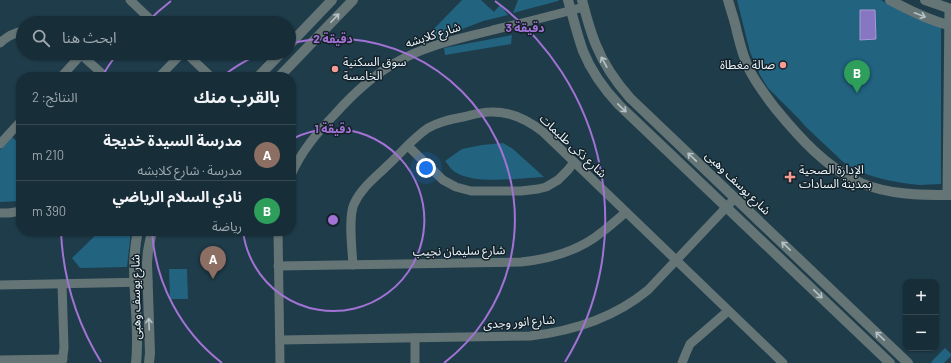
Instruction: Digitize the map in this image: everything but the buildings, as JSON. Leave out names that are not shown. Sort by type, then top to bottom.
[{"type":"street","points":[[130,0],[147,16]]},
{"type":"street","points":[[296,38],[332,0]]},
{"type":"street","points":[[296,59],[352,0]]},
{"type":"street","points":[[568,0],[579,38],[589,63],[610,96],[890,363]]},
{"type":"street","points":[[728,0],[741,48],[748,67],[756,82],[795,132],[830,165],[862,184],[882,190],[903,194],[949,195],[950,9],[925,0]]},
{"type":"street","points":[[890,0],[912,12],[950,25]]},
{"type":"street","name":"شارع كلابشه","points":[[296,165],[316,134],[352,96],[363,85],[394,63],[416,52],[440,43],[571,10],[583,4]]},
{"type":"street","name":"شارع يوسف وهبى","points":[[583,4],[592,34],[610,73],[636,104],[908,363]]},
{"type":"street","points":[[0,43],[5,38],[16,33]]},
{"type":"street","points":[[65,72],[75,60]]},
{"type":"street","points":[[87,60],[100,72]]},
{"type":"street","points":[[164,72],[175,60]]},
{"type":"street","points":[[193,60],[206,72]]},
{"type":"street","points":[[263,72],[274,60]]},
{"type":"street","points":[[284,72],[295,60]]},
{"type":"street","name":"شارع ذكى طليمات","points":[[353,265],[351,217],[353,205],[365,188],[408,146],[428,128],[442,122],[482,113],[496,112],[510,114],[535,126],[783,363]]},
{"type":"street","points":[[0,144],[16,126]]},
{"type":"street","points":[[408,146],[443,180],[456,188],[472,191],[538,190],[558,180],[574,162]]},
{"type":"street","name":"شارع انور وجدى","points":[[280,340],[530,336],[582,326],[611,314],[637,299],[648,290],[735,198]]},
{"type":"street","points":[[0,213],[16,212]]},
{"type":"street","name":"شارع سليمان نجيب","points":[[278,266],[521,262],[545,259],[569,252],[592,240],[626,212]]},
{"type":"street","name":"شارع يوسف وهبى","points":[[136,363],[137,348],[134,283],[135,249],[137,236]]},
{"type":"street","name":"شارع يوسف وهبى","points":[[149,363],[148,251],[151,236]]},
{"type":"street","points":[[278,236],[280,363]]},
{"type":"street","points":[[0,285],[148,282]]},
{"type":"street","points":[[0,360],[63,361],[62,284]]},
{"type":"street","points":[[682,363],[690,344],[728,311]]},
{"type":"street","points":[[415,338],[415,363]]},
{"type":"shaded area","points":[[462,0],[481,0],[494,12],[500,5],[508,15],[483,21],[437,39],[430,33]]},
{"type":"shaded area","points":[[518,0],[559,0],[513,13]]},
{"type":"shaded area","points":[[737,0],[881,0],[906,14],[941,27],[941,184],[920,185],[878,178],[849,166],[841,160],[768,88],[760,75],[750,52]]},
{"type":"shaded area","points":[[860,10],[875,10],[876,39],[860,40]]},
{"type":"shaded area","points":[[512,35],[511,44],[445,55],[444,48]]},
{"type":"shaded area","points":[[11,136],[16,140],[16,201],[0,202],[0,150]]},
{"type":"shaded area","points":[[503,143],[513,149],[544,177],[485,180],[463,176],[455,172],[445,161],[462,149]]},
{"type":"shaded area","points":[[95,236],[130,236],[127,267],[80,268],[72,258]]},
{"type":"shaded area","points":[[169,269],[187,269],[188,299],[170,299]]},
{"type":"shaded area","points":[[945,348],[951,356],[944,363],[932,363],[931,362]]},
{"type":"place","name":"صالة مغطاة","points":[[783,65]]},
{"type":"place","name":"سوق السكنية الخامسة","points":[[335,69]]},
{"type":"place","name":"نادي السلام الرياضي","points":[[857,93]]},
{"type":"place","name":"الإدارة الصحية بمدينة السادات","points":[[790,177]]},
{"type":"place","name":"مدرسة السيدة خديجة","points":[[213,279]]}]
